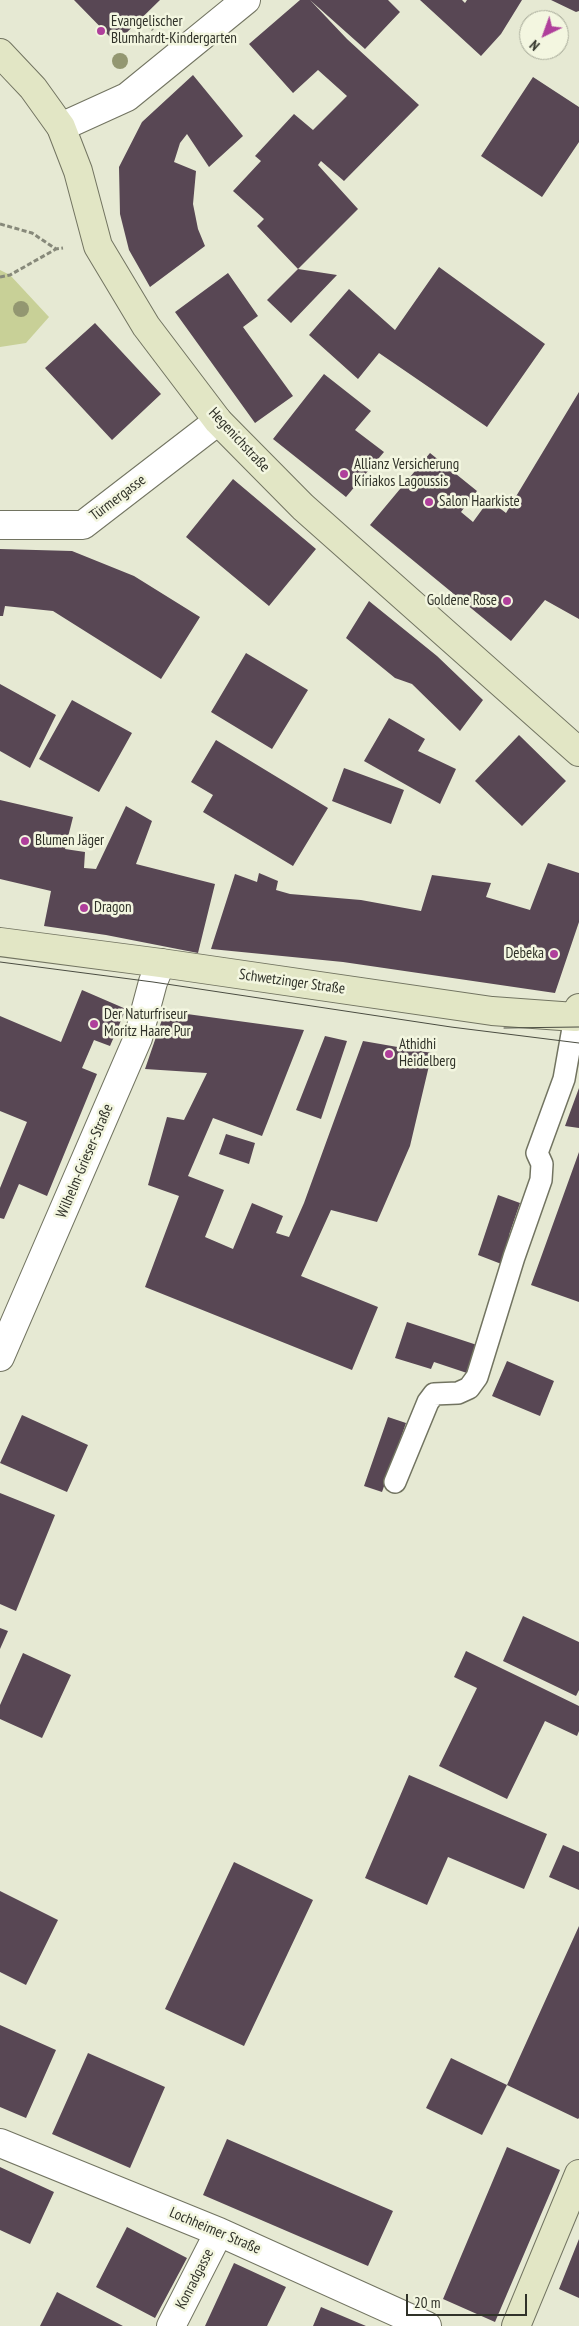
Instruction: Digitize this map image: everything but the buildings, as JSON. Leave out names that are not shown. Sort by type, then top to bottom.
[{"type":"street","points":[[61,128],[127,97],[246,0]]},
{"type":"street","name":"Hegenichstraße","points":[[0,53],[33,88],[61,128],[78,172],[98,246],[146,326],[218,421],[310,513],[579,752]]},
{"type":"street","name":"Türmergasse","points":[[0,525],[83,525],[218,421]]},
{"type":"street","name":"Schwetzinger Straße","points":[[0,942],[161,963],[492,1011],[578,1015]]},
{"type":"street","name":"Wilhelm-Grieser-Straße","points":[[0,1357],[138,1038],[153,982],[161,963]]},
{"type":"street","name":"Lochheimer Straße","points":[[0,2143],[219,2232],[427,2326]]},
{"type":"street","points":[[516,2326],[579,2174]]},
{"type":"street","name":"Konradgasse","points":[[171,2326],[219,2232]]},
{"type":"lane","points":[[396,1482],[428,1402],[434,1394],[458,1393],[469,1388],[477,1377],[514,1257],[541,1180],[542,1164],[537,1153],[564,1079],[578,1015]]},
{"type":"path","points":[[0,224],[32,233]]},
{"type":"path","points":[[0,277],[10,275],[56,249]]},
{"type":"green space","points":[[0,270],[10,275],[49,317],[26,343],[0,347]]},
{"type":"tram line","points":[[0,962],[153,982],[451,1027],[579,1043]]},
{"type":"tram line","points":[[504,1028],[579,1027]]},
{"type":"place","name":"Evangelischer Blumhardt-Kindergarten","points":[[101,31]]},
{"type":"place","name":"Allianz Versicherung Kiriakos Lagoussis","points":[[344,474]]},
{"type":"place","name":"Salon Haarkiste","points":[[429,502]]},
{"type":"place","name":"Goldene Rose","points":[[507,601]]},
{"type":"place","name":"Blumen Jäger","points":[[25,841]]},
{"type":"place","name":"Dragon","points":[[84,908]]},
{"type":"place","name":"Debeka","points":[[554,954]]},
{"type":"place","name":"Der Naturfriseur Moritz Haare Pur","points":[[94,1024]]},
{"type":"place","name":"Athidhi Heidelberg","points":[[389,1054]]}]
